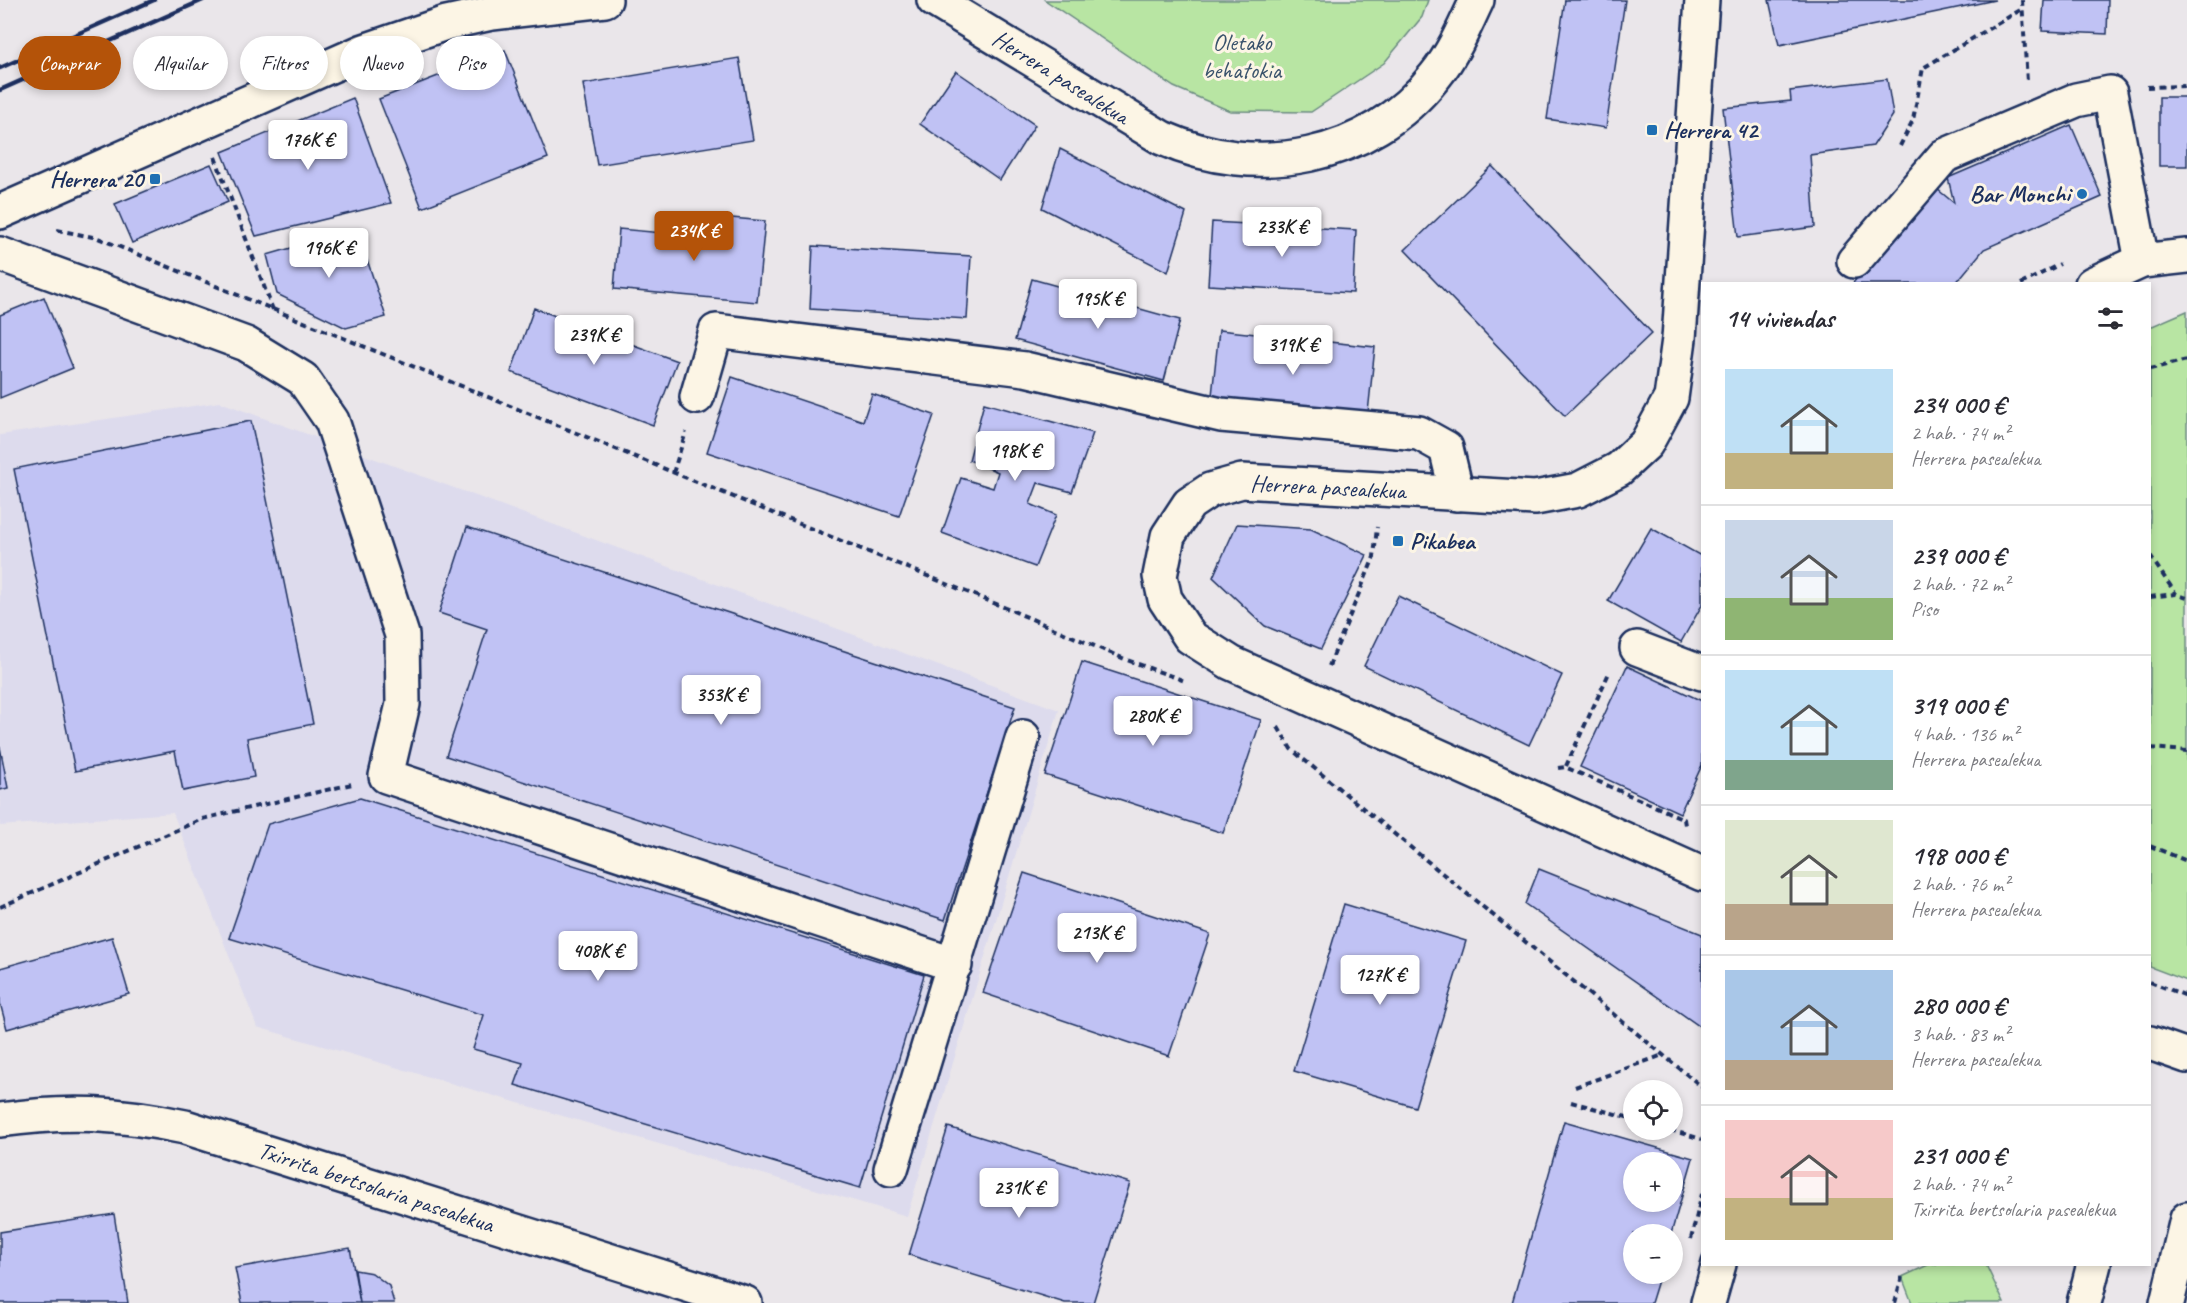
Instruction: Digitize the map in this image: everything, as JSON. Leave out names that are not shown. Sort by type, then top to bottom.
[{"type":"street","points":[[0,212],[364,51],[446,23],[492,13],[605,0]]},
{"type":"street","name":"Herrera pasealekua","points":[[934,0],[1162,138],[1187,149],[1225,159],[1266,161],[1309,156],[1345,145],[1374,130],[1406,107],[1436,76],[1462,34],[1477,0]]},
{"type":"street","name":"Herrera pasealekua","points":[[1696,864],[1547,806],[1231,663],[1191,637],[1165,599],[1160,576],[1168,536],[1189,504],[1210,490],[1242,481],[1283,481],[1535,498],[1578,490],[1619,469],[1646,444],[1671,398],[1679,339],[1702,0]]},
{"type":"street","points":[[1854,261],[1944,156],[2076,100],[2110,93],[2142,261]]},
{"type":"street","points":[[0,254],[246,344],[303,379],[333,421],[402,635],[403,704],[386,776],[956,965]]},
{"type":"street","points":[[2096,282],[2142,261],[2187,255]]},
{"type":"street","points":[[696,397],[716,331],[1025,369],[1221,415],[1419,433],[1446,448],[1457,494]]},
{"type":"street","points":[[1625,657],[1701,673]]},
{"type":"street","points":[[891,1169],[956,965],[1023,737]]},
{"type":"street","points":[[2151,1043],[2187,1056]]},
{"type":"street","name":"Txirrita bertsolaria pasealekua","points":[[0,1120],[46,1114],[85,1113],[139,1117],[185,1127],[745,1303]]},
{"type":"street","points":[[2167,1303],[2187,1219]]},
{"type":"street","points":[[1708,1303],[1718,1266]]},
{"type":"street","points":[[2084,1303],[2093,1266]]},
{"type":"path","points":[[2022,0],[2030,119]]},
{"type":"path","points":[[1913,120],[1923,68],[2022,9]]},
{"type":"path","points":[[202,123],[273,310]]},
{"type":"path","points":[[54,229],[98,238],[1006,608],[1127,660],[1192,684]]},
{"type":"path","points":[[2151,369],[2187,360]]},
{"type":"path","points":[[673,473],[696,397]]},
{"type":"path","points":[[1316,700],[1374,557]]},
{"type":"path","points":[[2151,557],[2176,594]]},
{"type":"path","points":[[2151,597],[2176,594],[2187,598]]},
{"type":"path","points":[[1547,806],[1625,657]]},
{"type":"path","points":[[1274,720],[1291,749],[1701,1086]]},
{"type":"path","points":[[2151,748],[2187,751]]},
{"type":"path","points":[[0,907],[202,819],[386,776]]},
{"type":"path","points":[[2151,846],[2187,861]]},
{"type":"path","points":[[2151,982],[2187,996]]},
{"type":"path","points":[[1575,1087],[1664,1055]]},
{"type":"path","points":[[1571,1102],[1623,1116]]},
{"type":"path","points":[[1683,1134],[1701,1139]]},
{"type":"path","points":[[1895,1303],[1902,1277]]},
{"type":"shaded area","points":[[220,402],[1059,710],[907,1216],[257,1027],[173,813],[0,826],[0,435]]},
{"type":"green space","name":"Oletako behatokia","points":[[1045,0],[1428,0],[1422,17],[1384,63],[1311,112],[1230,111],[1174,87]]},
{"type":"green space","points":[[2187,311],[2187,981],[2151,967],[2151,327]]},
{"type":"green space","points":[[1926,1266],[1986,1266],[2004,1303],[1912,1303],[1902,1277]]},
{"type":"building","points":[[1565,0],[1625,0],[1606,128],[1547,119]]},
{"type":"building","points":[[1769,0],[1995,0],[1779,45]]},
{"type":"building","points":[[2044,0],[2108,0],[2107,34],[2042,31]]},
{"type":"building","points":[[506,53],[548,158],[422,208],[379,99],[402,90],[424,90],[424,82],[436,77],[436,90],[506,90]]},
{"type":"building","points":[[739,58],[753,140],[597,165],[583,84]]},
{"type":"building","points":[[956,71],[1035,125],[1000,180],[920,124]]},
{"type":"building","points":[[1887,79],[1893,115],[1873,146],[1810,155],[1815,227],[1738,237],[1723,108],[1791,101],[1790,91]]},
{"type":"building","points":[[2159,97],[2187,97],[2187,166],[2159,166]]},
{"type":"building","points":[[353,98],[391,203],[256,236],[222,152]]},
{"type":"building","points":[[2071,125],[2102,197],[1984,249],[1957,282],[1854,282],[1937,189],[1954,203],[1948,178]]},
{"type":"building","points":[[1060,149],[1186,213],[1168,272],[1042,208]]},
{"type":"building","points":[[211,164],[228,202],[132,243],[115,204]]},
{"type":"building","points":[[1492,166],[1652,333],[1565,416],[1405,250]]},
{"type":"building","points":[[720,217],[765,221],[757,302],[614,289],[619,229],[718,238]]},
{"type":"building","points":[[1212,222],[1356,230],[1353,293],[1208,285]]},
{"type":"building","points":[[357,229],[386,317],[346,328],[277,294],[267,255]]},
{"type":"building","points":[[813,246],[971,256],[967,319],[810,309]]},
{"type":"building","points":[[1032,279],[1180,320],[1164,381],[1015,340]]},
{"type":"building","points":[[44,297],[73,368],[0,398],[0,315]]},
{"type":"building","points":[[534,308],[677,361],[653,425],[511,372]]},
{"type":"building","points":[[1219,330],[1375,347],[1367,422],[1211,405]]},
{"type":"building","points":[[732,377],[863,421],[872,394],[934,415],[899,516],[707,452]]},
{"type":"building","points":[[984,403],[1093,433],[1072,492],[1038,483],[1030,504],[1056,515],[1035,567],[942,533],[961,478],[993,488],[998,472],[969,460]]},
{"type":"building","points":[[251,421],[313,724],[247,738],[254,777],[183,791],[175,751],[75,771],[14,469]]},
{"type":"building","points":[[1237,524],[1311,529],[1367,555],[1321,649],[1265,626],[1213,577]]},
{"type":"building","points":[[467,527],[1015,707],[945,920],[446,756],[487,629],[439,613]]},
{"type":"building","points":[[1651,528],[1701,556],[1701,607],[1681,642],[1608,601]]},
{"type":"building","points":[[1398,596],[1562,675],[1529,745],[1364,666]]},
{"type":"building","points":[[1082,662],[1261,720],[1223,833],[1045,775]]},
{"type":"building","points":[[1627,666],[1701,701],[1701,767],[1680,813],[1580,767]]},
{"type":"building","points":[[0,747],[8,788],[0,790]]},
{"type":"building","points":[[360,798],[924,975],[860,1188],[515,1085],[523,1063],[473,1049],[484,1015],[229,938],[268,824]]},
{"type":"building","points":[[1539,869],[1701,934],[1701,1027],[1525,904]]},
{"type":"building","points":[[1024,873],[1210,934],[1169,1056],[983,993]]},
{"type":"building","points":[[1344,904],[1466,941],[1415,1107],[1294,1071]]},
{"type":"building","points":[[112,937],[129,994],[7,1029],[0,1003],[0,968]]},
{"type":"building","points":[[1564,1121],[1623,1138],[1623,1140],[1672,1152],[1623,1152],[1623,1212],[1677,1212],[1674,1224],[1623,1224],[1623,1284],[1657,1284],[1651,1303],[1512,1303]]},
{"type":"building","points":[[948,1127],[1130,1183],[1093,1303],[1065,1303],[909,1255]]},
{"type":"building","points":[[1683,1155],[1693,1158],[1683,1193]]},
{"type":"building","points":[[114,1214],[128,1303],[0,1303],[0,1232]]},
{"type":"building","points":[[350,1248],[360,1303],[242,1303],[235,1268]]},
{"type":"building","points":[[355,1270],[372,1273],[389,1286],[394,1303],[360,1303]]},
{"type":"railway","points":[[0,68],[154,0]]},
{"type":"railway","points":[[0,90],[203,0]]},
{"type":"place","name":"Herrera 42","points":[[1652,130]]},
{"type":"place","name":"Herrera 20","points":[[155,179]]},
{"type":"place","name":"Bar Monchi","points":[[2082,194]]},
{"type":"place","name":"Pikabea","points":[[1398,541]]}]
